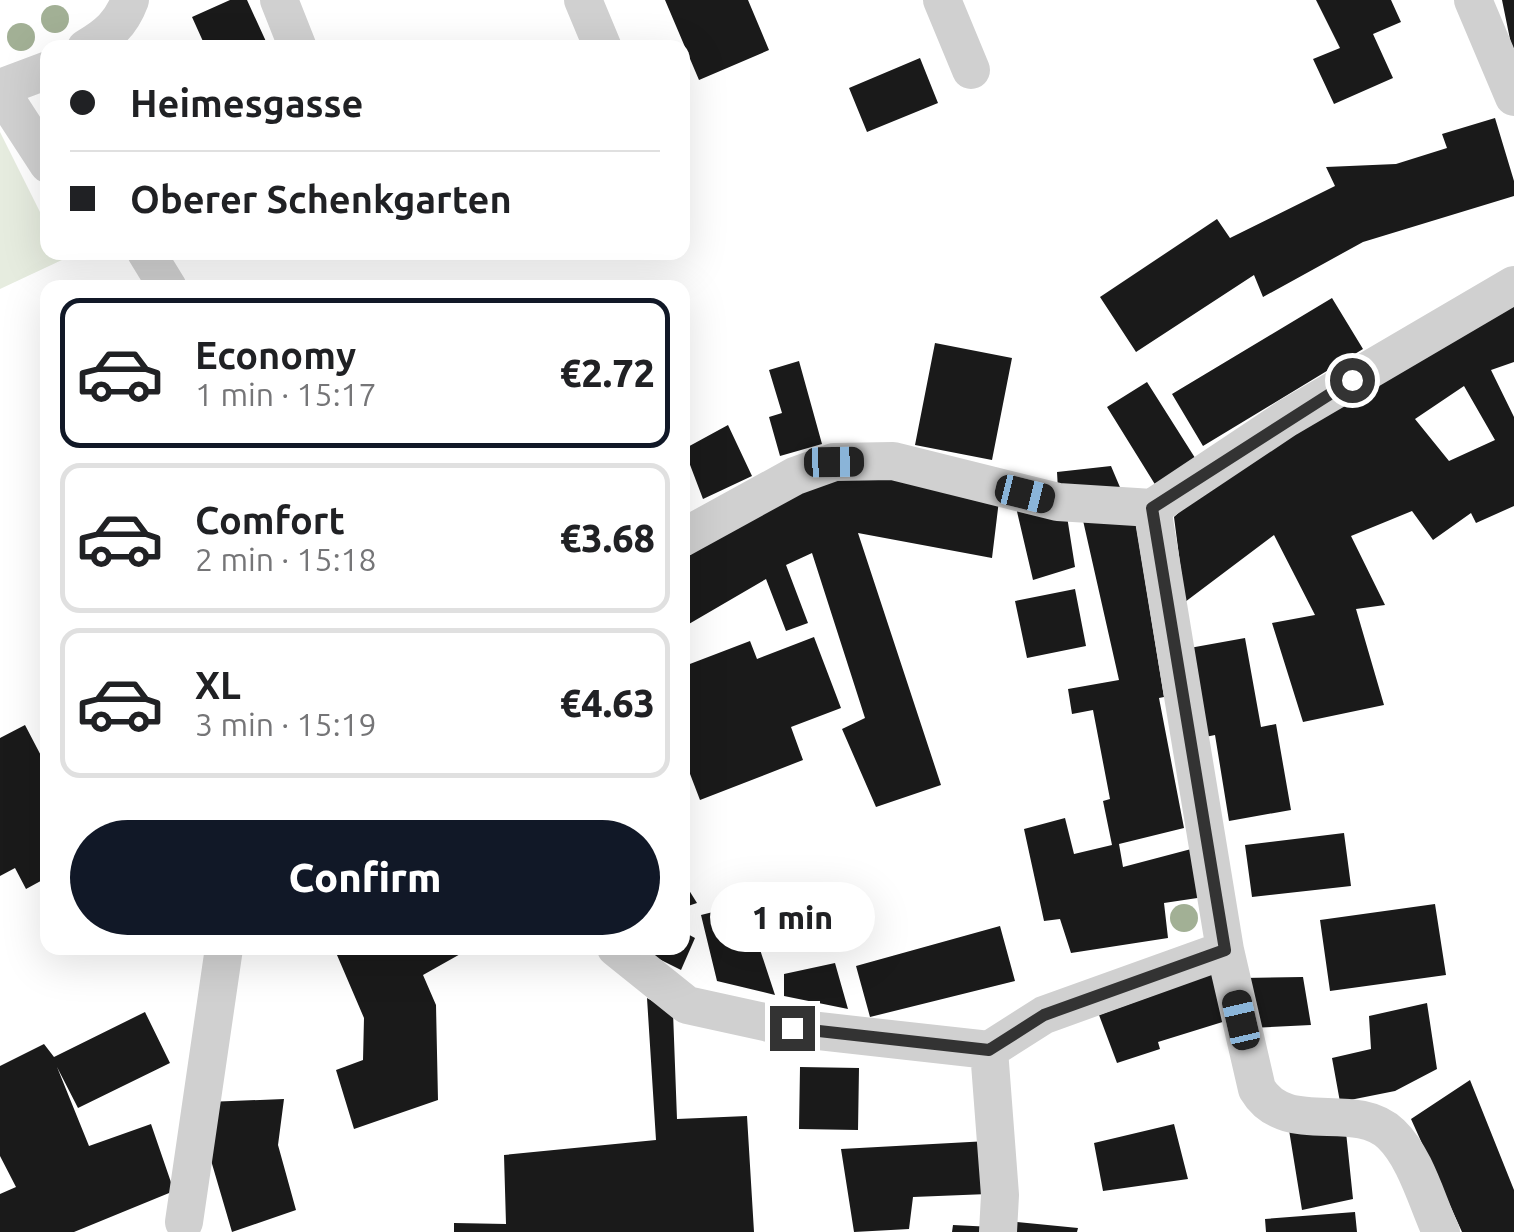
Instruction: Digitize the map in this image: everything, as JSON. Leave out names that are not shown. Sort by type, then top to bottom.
[{"type":"street","points":[[101,40],[123,18],[130,0]]},
{"type":"street","points":[[279,0],[295,40]]},
{"type":"street","points":[[583,0],[600,40]]},
{"type":"street","points":[[942,0],[971,70]]},
{"type":"street","points":[[1473,0],[1514,97]]},
{"type":"street","points":[[40,73],[0,88],[40,151]]},
{"type":"street","points":[[690,534],[794,476],[834,462],[894,461],[1058,502],[1152,508],[1288,418],[1514,285]]},
{"type":"street","points":[[1152,508],[1225,950],[1257,1089],[1266,1104],[1282,1113],[1372,1122],[1390,1133],[1404,1151],[1441,1232]]},
{"type":"street","points":[[625,955],[687,1004],[792,1028],[989,1050],[1044,1015],[1225,950]]},
{"type":"street","points":[[180,1229],[223,955]]},
{"type":"street","points":[[989,1050],[1000,1196],[998,1232]]},
{"type":"shaded area","points":[[0,132],[40,212],[40,260],[62,260],[0,289]]},
{"type":"building","points":[[230,0],[247,0],[265,40],[202,40],[192,17]]},
{"type":"building","points":[[665,0],[748,0],[769,50],[699,80],[690,59],[690,40],[682,40]]},
{"type":"building","points":[[1316,0],[1391,0],[1401,22],[1373,34],[1393,78],[1334,104],[1313,59],[1340,48]]},
{"type":"building","points":[[1502,0],[1514,0],[1512,49]]},
{"type":"building","points":[[920,58],[938,103],[867,132],[849,88]]},
{"type":"building","points":[[1495,118],[1514,181],[1514,196],[1363,242],[1263,297],[1254,275],[1136,352],[1100,297],[1217,219],[1230,238],[1335,186],[1326,167],[1396,164],[1447,148],[1442,134]]},
{"type":"building","points":[[1332,298],[1363,349],[1203,446],[1172,394]]},
{"type":"building","points":[[1514,298],[1514,362],[1491,370],[1514,417],[1514,506],[1476,523],[1471,513],[1433,540],[1412,511],[1351,536],[1385,605],[1356,609],[1384,705],[1303,722],[1272,623],[1315,615],[1274,535],[1185,602],[1174,517],[1212,482]],"holes":[[[1464,386],[1495,440],[1449,461],[1415,419]]]},
{"type":"building","points":[[935,343],[1012,358],[992,460],[915,445]]},
{"type":"building","points":[[799,361],[822,444],[780,456],[769,417],[782,413],[769,370]]},
{"type":"building","points":[[1147,382],[1197,461],[1156,486],[1107,407]]},
{"type":"building","points":[[728,425],[752,476],[703,499],[690,465],[690,446]]},
{"type":"building","points":[[1111,466],[1122,492],[1058,490],[1057,472]]},
{"type":"building","points":[[836,477],[929,481],[1000,492],[992,558],[858,533],[941,785],[876,807],[842,729],[865,718],[812,553],[786,565],[808,623],[786,631],[766,579],[690,623],[690,549],[763,507]]},
{"type":"building","points":[[1015,503],[1066,510],[1075,567],[1033,580]]},
{"type":"building","points":[[1082,516],[1136,525],[1164,697],[1159,698],[1184,828],[1119,844],[1123,867],[1195,848],[1204,897],[1164,903],[1168,938],[1071,953],[1060,919],[1044,921],[1024,829],[1065,818],[1074,854],[1112,845],[1103,801],[1110,799],[1093,710],[1072,714],[1068,689],[1119,680]]},
{"type":"building","points":[[1075,589],[1086,646],[1027,658],[1015,601]]},
{"type":"building","points":[[814,637],[841,708],[791,727],[803,760],[700,800],[690,774],[690,664],[750,641],[757,659]]},
{"type":"building","points":[[1245,638],[1261,727],[1276,724],[1291,810],[1229,821],[1215,735],[1200,738],[1184,649]]},
{"type":"building","points":[[25,725],[40,754],[40,881],[26,889],[15,868],[0,876],[0,738]]},
{"type":"building","points":[[1344,833],[1351,886],[1252,897],[1245,845]]},
{"type":"building","points":[[745,904],[775,995],[717,981],[701,915]]},
{"type":"building","points":[[1435,904],[1446,975],[1330,991],[1320,920]]},
{"type":"building","points":[[1000,926],[1015,981],[870,1017],[856,966]]},
{"type":"building","points":[[337,955],[459,955],[423,975],[436,1005],[438,1100],[354,1129],[336,1070],[363,1060],[364,1018]]},
{"type":"building","points":[[651,955],[688,955],[681,970]]},
{"type":"building","points":[[835,963],[848,1009],[784,996],[784,974]]},
{"type":"building","points":[[1217,972],[1229,1020],[1158,1042],[1160,1049],[1117,1063],[1099,1015]]},
{"type":"building","points":[[1303,977],[1311,1025],[1251,1028],[1243,978]]},
{"type":"building","points":[[647,998],[673,1012],[677,1119],[747,1116],[754,1232],[454,1232],[454,1223],[506,1224],[504,1155],[656,1140]]},
{"type":"building","points":[[1427,1003],[1437,1069],[1395,1091],[1340,1102],[1332,1058],[1371,1049],[1369,1016]]},
{"type":"building","points":[[145,1012],[170,1063],[78,1108],[57,1067],[89,1146],[151,1124],[174,1191],[74,1232],[0,1232],[0,1194],[16,1187],[0,1156],[0,1066],[44,1044],[54,1057]]},
{"type":"building","points":[[800,1067],[859,1068],[858,1130],[799,1129]]},
{"type":"building","points":[[1470,1080],[1514,1190],[1514,1232],[1462,1232],[1411,1119]]},
{"type":"building","points":[[284,1099],[278,1145],[296,1210],[232,1232],[210,1157],[207,1102]]},
{"type":"building","points":[[1174,1124],[1188,1179],[1103,1191],[1094,1143]]},
{"type":"building","points":[[1289,1130],[1346,1132],[1353,1199],[1302,1210]]},
{"type":"building","points":[[988,1141],[988,1194],[913,1197],[909,1229],[854,1232],[841,1149]]},
{"type":"building","points":[[1355,1212],[1357,1232],[1266,1232],[1265,1219]]},
{"type":"building","points":[[1017,1222],[1078,1228],[1077,1232],[1016,1232]]},
{"type":"building","points":[[953,1225],[993,1227],[993,1232],[952,1232]]},
{"type":"route","points":[[792,1028],[989,1050],[1044,1015],[1225,950],[1152,508],[1352,380]]}]
